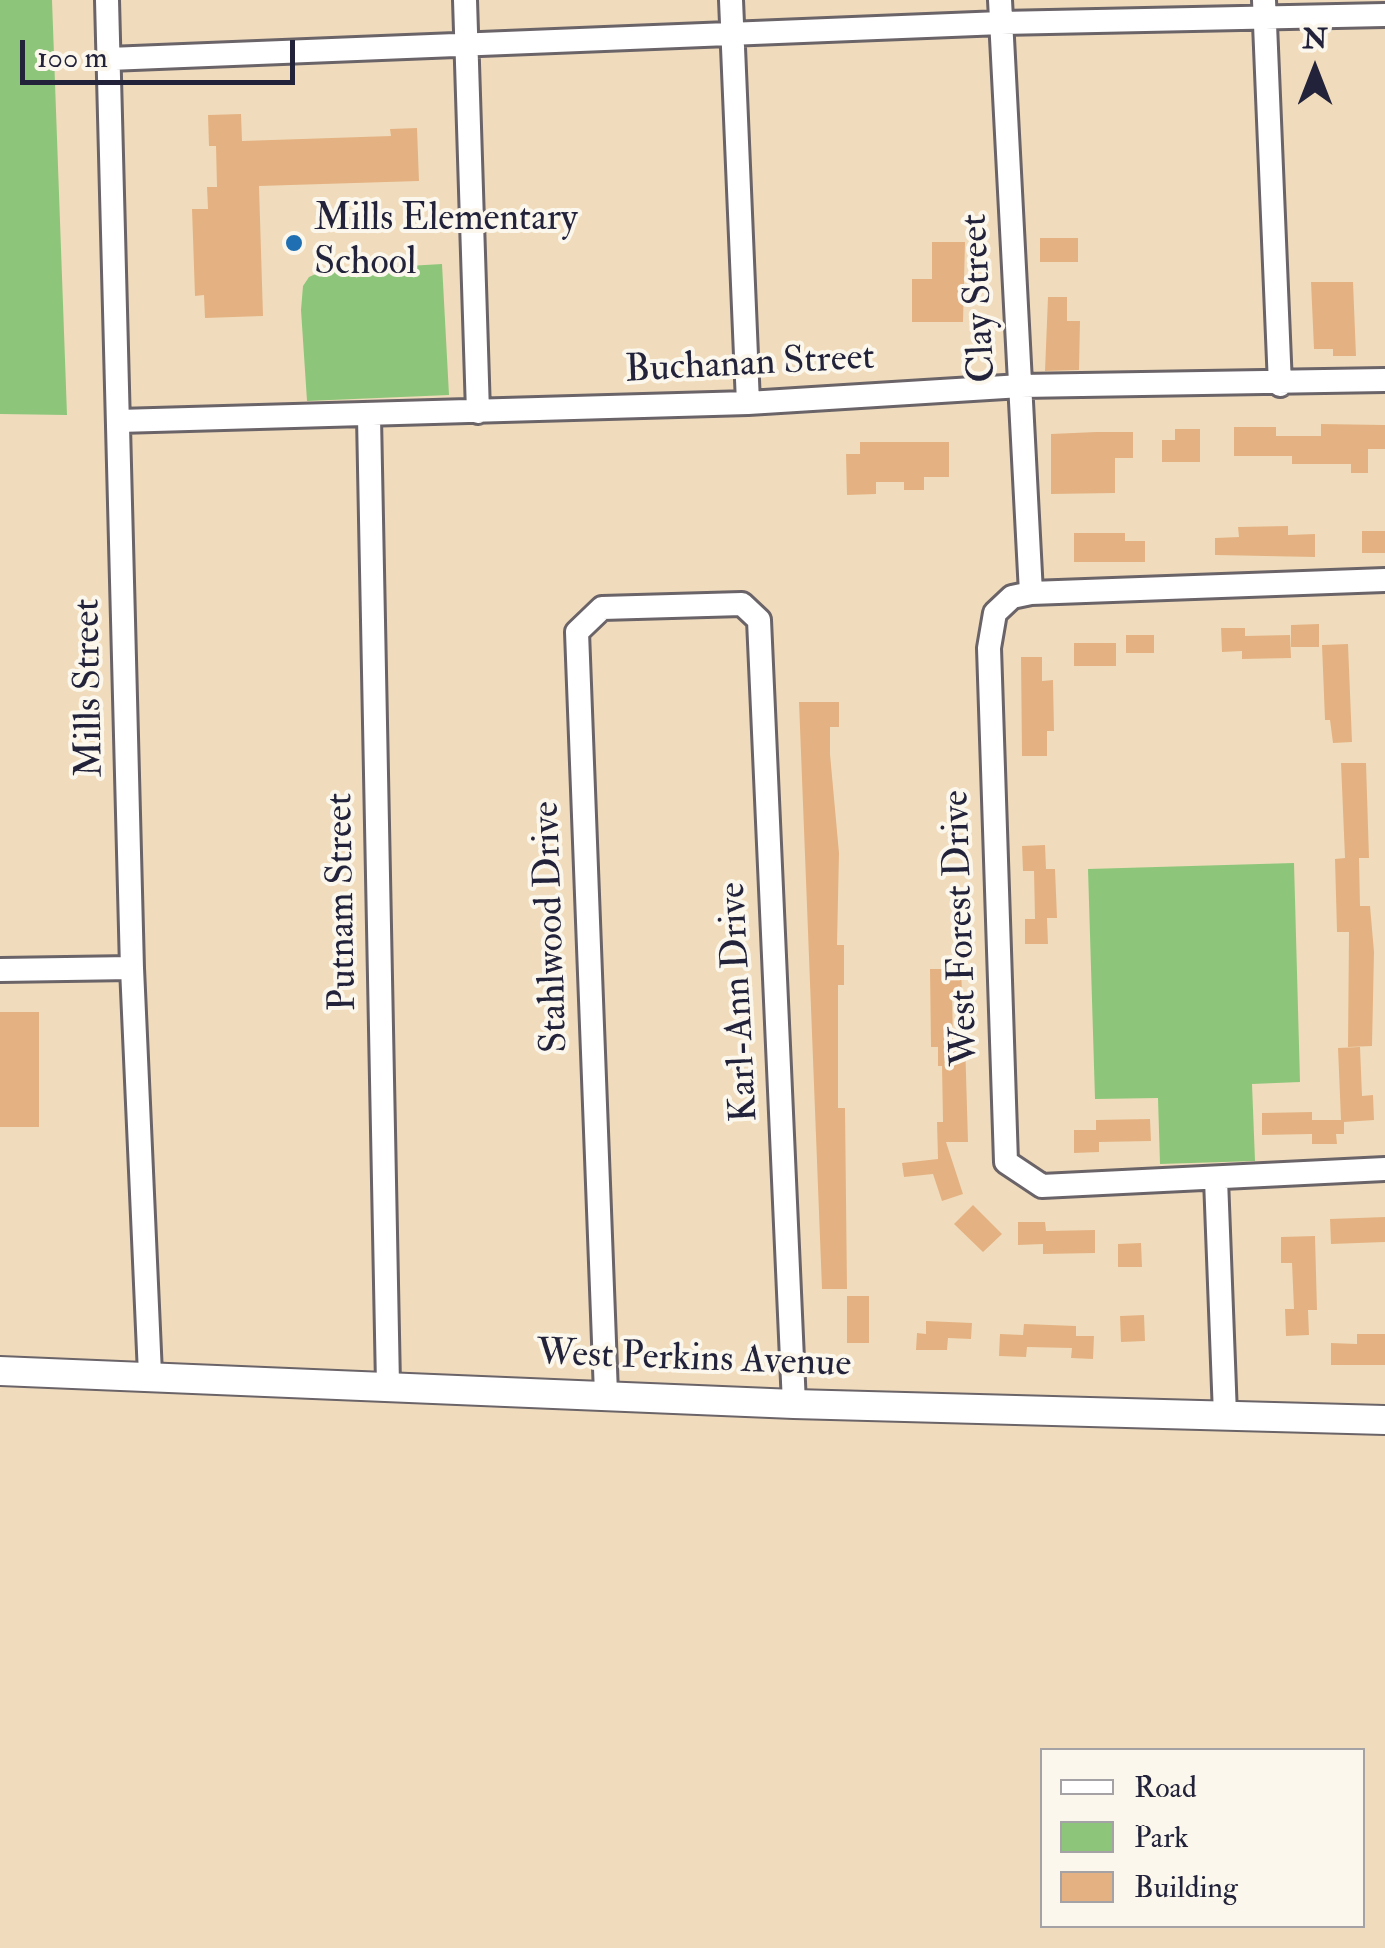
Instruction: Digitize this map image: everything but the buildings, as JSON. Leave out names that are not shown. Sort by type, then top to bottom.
[{"type":"main road","name":"West Perkins Avenue","points":[[0,1371],[150,1374],[794,1404],[1385,1420]]},
{"type":"street","name":"Mills Street","points":[[108,0],[132,968],[150,1374]]},
{"type":"street","points":[[465,0],[478,412]]},
{"type":"street","points":[[731,0],[748,403]]},
{"type":"street","points":[[109,59],[466,47],[1001,11],[1264,10],[1385,16]]},
{"type":"street","points":[[1264,10],[1280,385]]},
{"type":"street","name":"Clay Street","points":[[1001,11],[1032,592]]},
{"type":"street","name":"Buchanan Street","points":[[119,421],[369,417],[748,403],[1020,386],[1280,385],[1385,380]]},
{"type":"street","name":"Putnam Street","points":[[369,417],[388,1385]]},
{"type":"street","points":[[1032,592],[1385,580]]},
{"type":"street","name":"West Forest Drive","points":[[1032,592],[1012,597],[995,613],[989,648],[1006,1162],[1042,1186],[1216,1178]]},
{"type":"street","name":"Stahlwood Drive","points":[[606,1394],[577,632],[602,608],[742,604]]},
{"type":"street","name":"Karl-Ann Drive","points":[[742,604],[760,620],[794,1404]]},
{"type":"street","points":[[0,970],[132,968]]},
{"type":"street","points":[[1224,1415],[1216,1178],[1385,1169]]},
{"type":"green space","points":[[0,0],[52,0],[67,415],[0,414]]},
{"type":"green space","points":[[442,264],[449,395],[307,401],[301,310],[303,286],[309,277],[322,271]]},
{"type":"green space","points":[[1294,863],[1300,1082],[1252,1084],[1255,1161],[1160,1164],[1158,1098],[1095,1099],[1088,869]]},
{"type":"place","name":"Mills Elementary School","points":[[294,243]]}]
